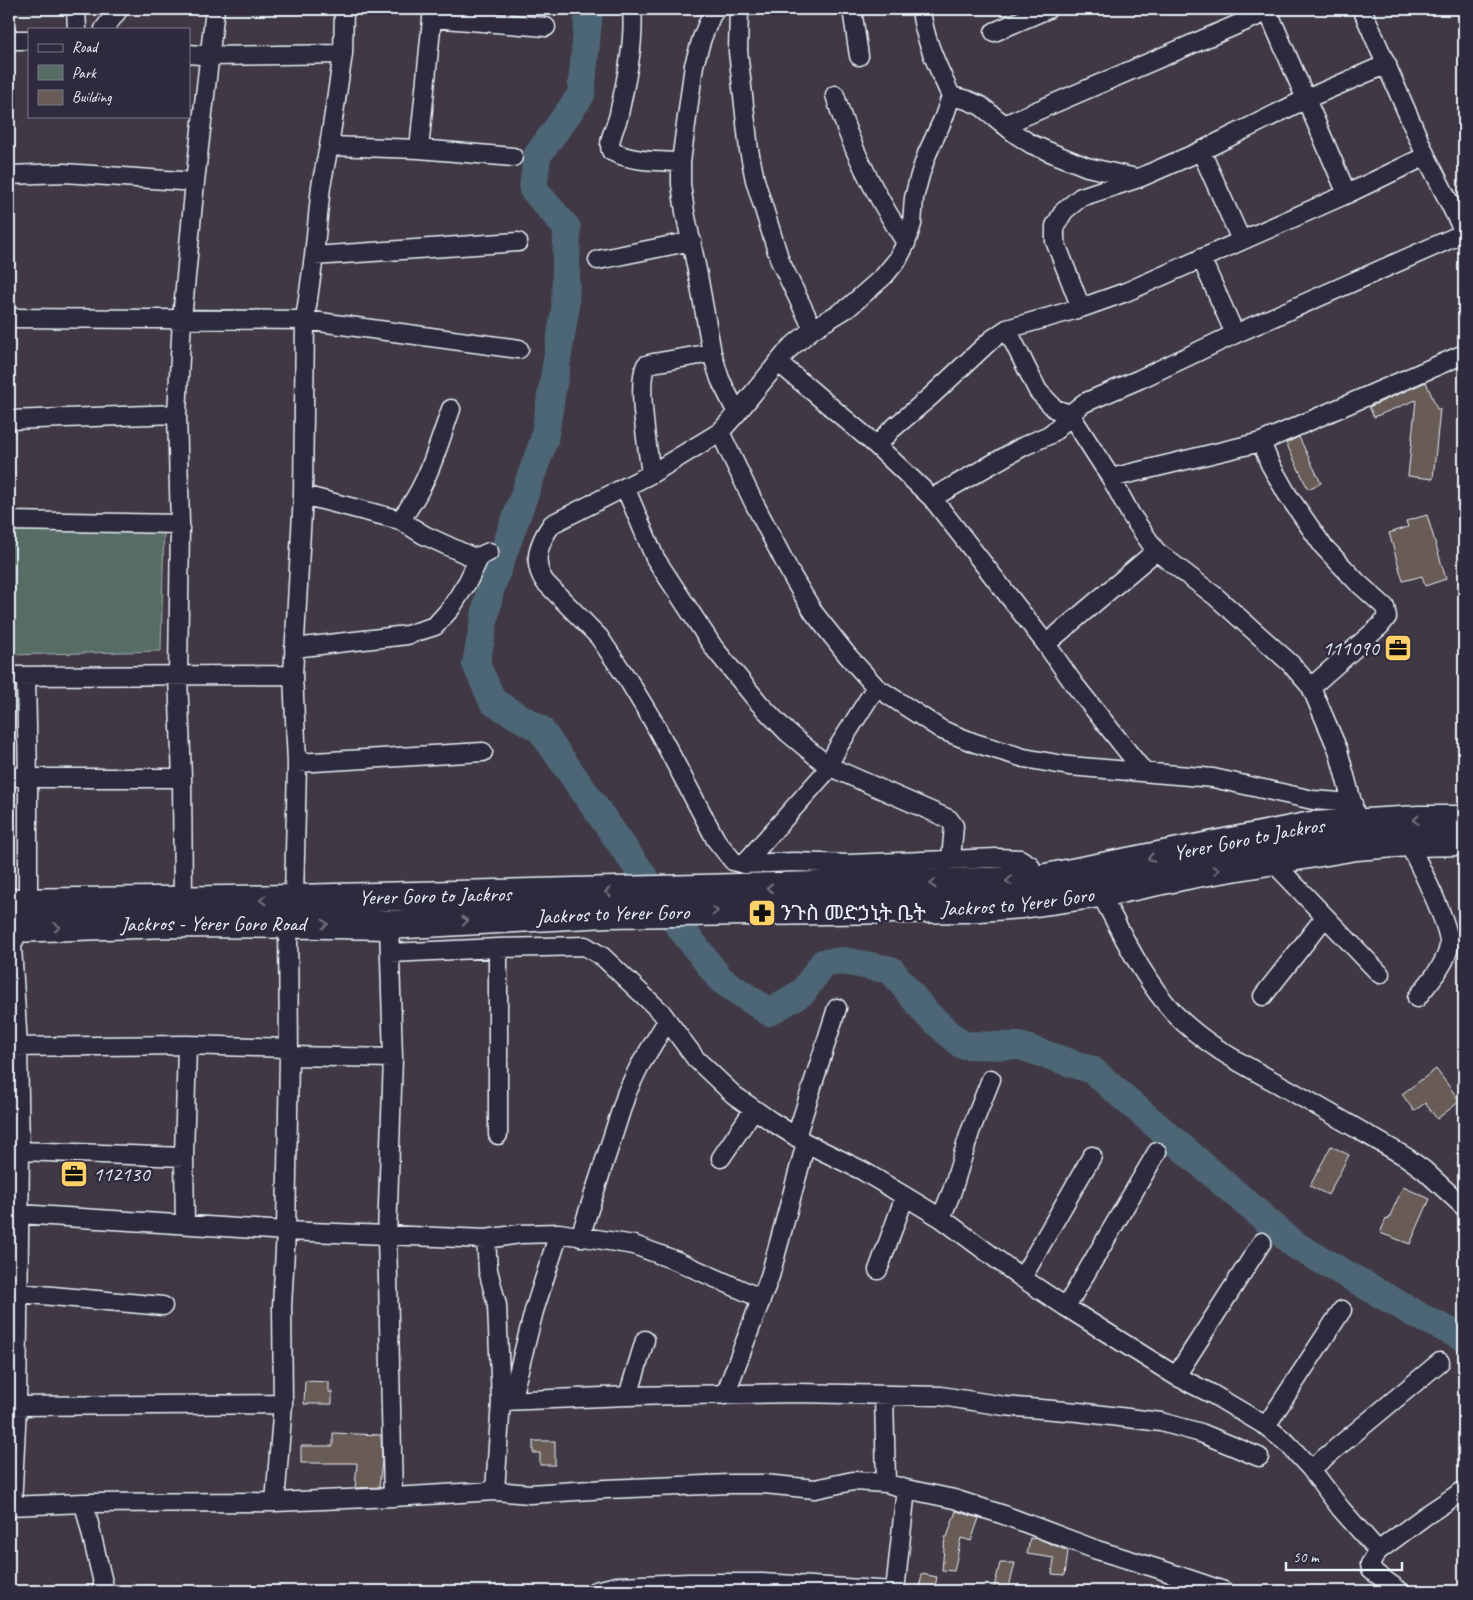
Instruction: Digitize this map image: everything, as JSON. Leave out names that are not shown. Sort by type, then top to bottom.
[{"type":"main road","name":"Yerer Goro to Jackros","points":[[18,903],[183,900],[291,912],[346,897],[1036,880],[1312,826],[1355,813],[1419,820],[1464,820]]},
{"type":"main road","name":"Jackros to Yerer Goro","points":[[416,924],[607,913],[966,908],[1022,904],[1091,894],[1356,846],[1408,842],[1464,841]]},
{"type":"main road","name":"Jackros - Yerer Goro Road","points":[[14,928],[161,924],[291,912],[389,925],[416,924]]},
{"type":"street","points":[[76,9],[77,28]]},
{"type":"street","points":[[105,28],[119,9]]},
{"type":"street","points":[[183,900],[182,778],[178,676],[180,524],[177,414],[182,319],[195,182],[215,9]]},
{"type":"street","points":[[275,1502],[283,1404],[282,1307],[286,1231],[291,912],[296,764],[293,675],[303,495],[305,320],[321,186],[344,54],[344,9]]},
{"type":"street","points":[[632,9],[630,53],[618,121],[609,145],[611,152],[640,160],[681,162]]},
{"type":"street","points":[[716,9],[702,38],[694,65],[681,162],[681,184],[712,353],[720,379],[737,413]]},
{"type":"street","points":[[739,9],[738,51],[749,150],[780,261],[813,329]]},
{"type":"street","points":[[852,9],[859,56]]},
{"type":"street","points":[[922,9],[923,26],[930,49],[952,96],[920,175],[914,198],[912,224],[906,244],[898,259],[884,276],[849,307],[813,329],[790,348],[720,432],[651,474],[552,524],[543,537],[537,563],[539,573],[545,582],[599,637],[630,683],[653,721],[716,840],[733,861],[744,864],[794,862],[849,864],[951,859],[1020,859],[1030,865],[1036,880]]},
{"type":"street","points":[[994,32],[1048,9]]},
{"type":"street","points":[[932,498],[1024,446],[1049,435],[1084,403],[1464,233],[1426,156],[1362,9]]},
{"type":"street","points":[[1004,125],[1268,10],[1347,194]]},
{"type":"street","points":[[419,149],[433,13],[546,27]]},
{"type":"street","points":[[9,40],[28,40]]},
{"type":"street","points":[[190,54],[211,56],[344,54]]},
{"type":"street","points":[[1081,308],[1055,241],[1055,226],[1064,211],[1081,197],[1138,178],[1201,151],[1306,99],[1387,64]]},
{"type":"street","points":[[835,95],[844,124],[881,204],[906,244]]},
{"type":"street","points":[[952,96],[981,106],[1031,144],[1087,167],[1138,178]]},
{"type":"street","points":[[329,146],[419,149],[513,157]]},
{"type":"street","points":[[1201,151],[1241,240]]},
{"type":"street","points":[[877,446],[891,430],[930,397],[991,340],[1006,329],[1081,308],[1126,292],[1347,194],[1426,156]]},
{"type":"street","points":[[9,176],[64,173],[195,182]]},
{"type":"street","points":[[598,260],[692,241]]},
{"type":"street","points":[[314,256],[518,242]]},
{"type":"street","points":[[1201,258],[1235,334]]},
{"type":"street","points":[[9,318],[305,320],[519,349]]},
{"type":"street","points":[[1006,329],[1038,391],[1056,409],[1070,414],[1132,515],[1156,550],[1215,596],[1290,663],[1311,687],[1338,750],[1355,813]]},
{"type":"street","points":[[651,474],[641,386],[643,371],[646,365],[712,353]]},
{"type":"street","points":[[1111,478],[1261,442],[1464,354]]},
{"type":"street","points":[[779,363],[877,446],[932,498],[1046,644],[1074,684],[1144,772]]},
{"type":"street","points":[[400,520],[412,506],[426,480],[451,409]]},
{"type":"street","points":[[9,420],[177,414]]},
{"type":"street","points":[[720,432],[758,511],[810,606],[848,656],[876,687],[942,730],[975,743],[1024,758],[1069,766],[1213,778],[1313,800],[1355,813]]},
{"type":"street","points":[[1261,442],[1270,464],[1287,494],[1323,546],[1357,582],[1385,607],[1387,617],[1380,626],[1311,687]]},
{"type":"street","points":[[625,487],[655,558],[714,648],[764,709],[787,732],[828,766],[949,819],[954,826],[951,859]]},
{"type":"street","points":[[294,648],[407,635],[435,626],[456,601],[485,554],[472,557],[424,535],[400,520],[303,495]]},
{"type":"street","points":[[9,521],[180,524]]},
{"type":"street","points":[[1046,644],[1156,550]]},
{"type":"street","points":[[18,903],[28,778],[17,676],[293,675]]},
{"type":"street","points":[[744,864],[815,786],[876,687]]},
{"type":"street","points":[[296,764],[483,752]]},
{"type":"street","points":[[9,776],[28,778],[182,778]]},
{"type":"street","points":[[1408,842],[1429,885],[1446,929],[1449,945],[1440,968],[1418,998]]},
{"type":"street","points":[[1271,860],[1380,974]]},
{"type":"street","points":[[1091,894],[1127,942],[1158,994],[1174,1013],[1196,1033],[1258,1072],[1406,1157],[1424,1170],[1464,1207]]},
{"type":"street","points":[[1263,996],[1326,917]]},
{"type":"street","points":[[389,925],[393,1058],[386,1235],[393,1497]]},
{"type":"street","points":[[14,928],[12,946],[13,1047],[20,1151],[19,1293],[10,1507],[84,1503],[275,1502],[495,1491],[530,1494],[729,1484],[764,1484],[815,1489],[854,1481],[886,1483],[954,1499],[1004,1515],[1097,1550],[1224,1591]]},
{"type":"street","points":[[390,953],[585,946],[603,957],[661,1012],[696,1059],[734,1095],[801,1140],[864,1171],[941,1218],[1022,1278],[1176,1376],[1212,1394],[1266,1426],[1288,1444],[1311,1469],[1378,1551]]},
{"type":"street","points":[[498,948],[498,1136]]},
{"type":"street","points":[[725,1394],[760,1298],[770,1276],[801,1140],[837,1008]]},
{"type":"street","points":[[580,1237],[627,1092],[639,1067],[667,1021]]},
{"type":"street","points":[[13,1047],[187,1045],[393,1058]]},
{"type":"street","points":[[185,1224],[184,1157],[187,1045]]},
{"type":"street","points":[[941,1218],[952,1191],[970,1132],[991,1079]]},
{"type":"street","points":[[720,1158],[754,1109]]},
{"type":"street","points":[[20,1151],[184,1157]]},
{"type":"street","points":[[1066,1307],[1157,1152]]},
{"type":"street","points":[[1022,1278],[1092,1156]]},
{"type":"street","points":[[878,1270],[905,1196]]},
{"type":"street","points":[[19,1214],[286,1231],[486,1239],[520,1234],[560,1233],[634,1245],[677,1261],[760,1298]]},
{"type":"street","points":[[495,1491],[506,1401],[560,1233]]},
{"type":"street","points":[[486,1239],[488,1270],[497,1305],[506,1401]]},
{"type":"street","points":[[1176,1376],[1262,1242]]},
{"type":"street","points":[[19,1293],[163,1306]]},
{"type":"street","points":[[1266,1426],[1342,1310]]},
{"type":"street","points":[[628,1396],[645,1340]]},
{"type":"street","points":[[1311,1469],[1440,1362]]},
{"type":"street","points":[[506,1401],[628,1396],[797,1393],[941,1396],[1004,1406],[1078,1412],[1161,1422],[1201,1432],[1260,1457]]},
{"type":"street","points":[[884,1395],[886,1483]]},
{"type":"street","points":[[13,1406],[283,1404]]},
{"type":"street","points":[[595,1591],[617,1586],[689,1583],[762,1583],[895,1591],[906,1489]]},
{"type":"street","points":[[1400,1591],[1371,1570],[1370,1564],[1378,1551],[1464,1490]]},
{"type":"street","points":[[84,1503],[105,1591]]},
{"type":"green space","points":[[9,525],[164,529],[161,651],[9,655]]},
{"type":"building","points":[[1426,382],[1437,409],[1440,409],[1433,479],[1408,476],[1416,400],[1374,417],[1369,407]]},
{"type":"building","points":[[1299,437],[1321,483],[1308,489],[1286,443]]},
{"type":"building","points":[[1427,515],[1446,579],[1425,586],[1422,576],[1403,581],[1389,533],[1408,527],[1406,521]]},
{"type":"building","points":[[1436,1069],[1460,1101],[1437,1119],[1425,1103],[1414,1111],[1402,1094]]},
{"type":"building","points":[[1331,1146],[1349,1155],[1328,1195],[1310,1186]]},
{"type":"building","points":[[1403,1187],[1430,1199],[1410,1244],[1380,1233]]},
{"type":"building","points":[[305,1381],[329,1382],[329,1392],[332,1392],[332,1404],[304,1404]]},
{"type":"building","points":[[333,1433],[381,1435],[382,1461],[379,1487],[355,1488],[357,1463],[301,1463],[301,1446],[333,1446]]},
{"type":"building","points":[[533,1441],[555,1441],[555,1465],[540,1465],[540,1453],[533,1453]]},
{"type":"building","points":[[956,1511],[979,1518],[971,1541],[961,1538],[954,1571],[942,1570],[945,1537],[947,1537]]},
{"type":"building","points":[[1030,1538],[1039,1539],[1068,1551],[1065,1575],[1052,1574],[1054,1558],[1027,1554]]},
{"type":"building","points":[[1000,1563],[1015,1563],[1008,1591],[993,1591]]},
{"type":"building","points":[[922,1574],[937,1577],[934,1591],[919,1590]]},
{"type":"waterway","points":[[589,9],[581,95],[537,156],[533,189],[567,228],[565,311],[544,440],[490,590],[476,664],[493,702],[540,729],[673,918],[721,980],[769,1012],[803,992],[823,963],[843,961],[891,970],[926,1013],[962,1045],[1020,1046],[1092,1070],[1295,1245],[1419,1316],[1464,1338]]},
{"type":"place","name":"111090","points":[[1398,648]]},
{"type":"place","name":"ንጉስ መድኃኒት ቤት","points":[[762,913]]},
{"type":"place","name":"112130","points":[[74,1174]]}]
